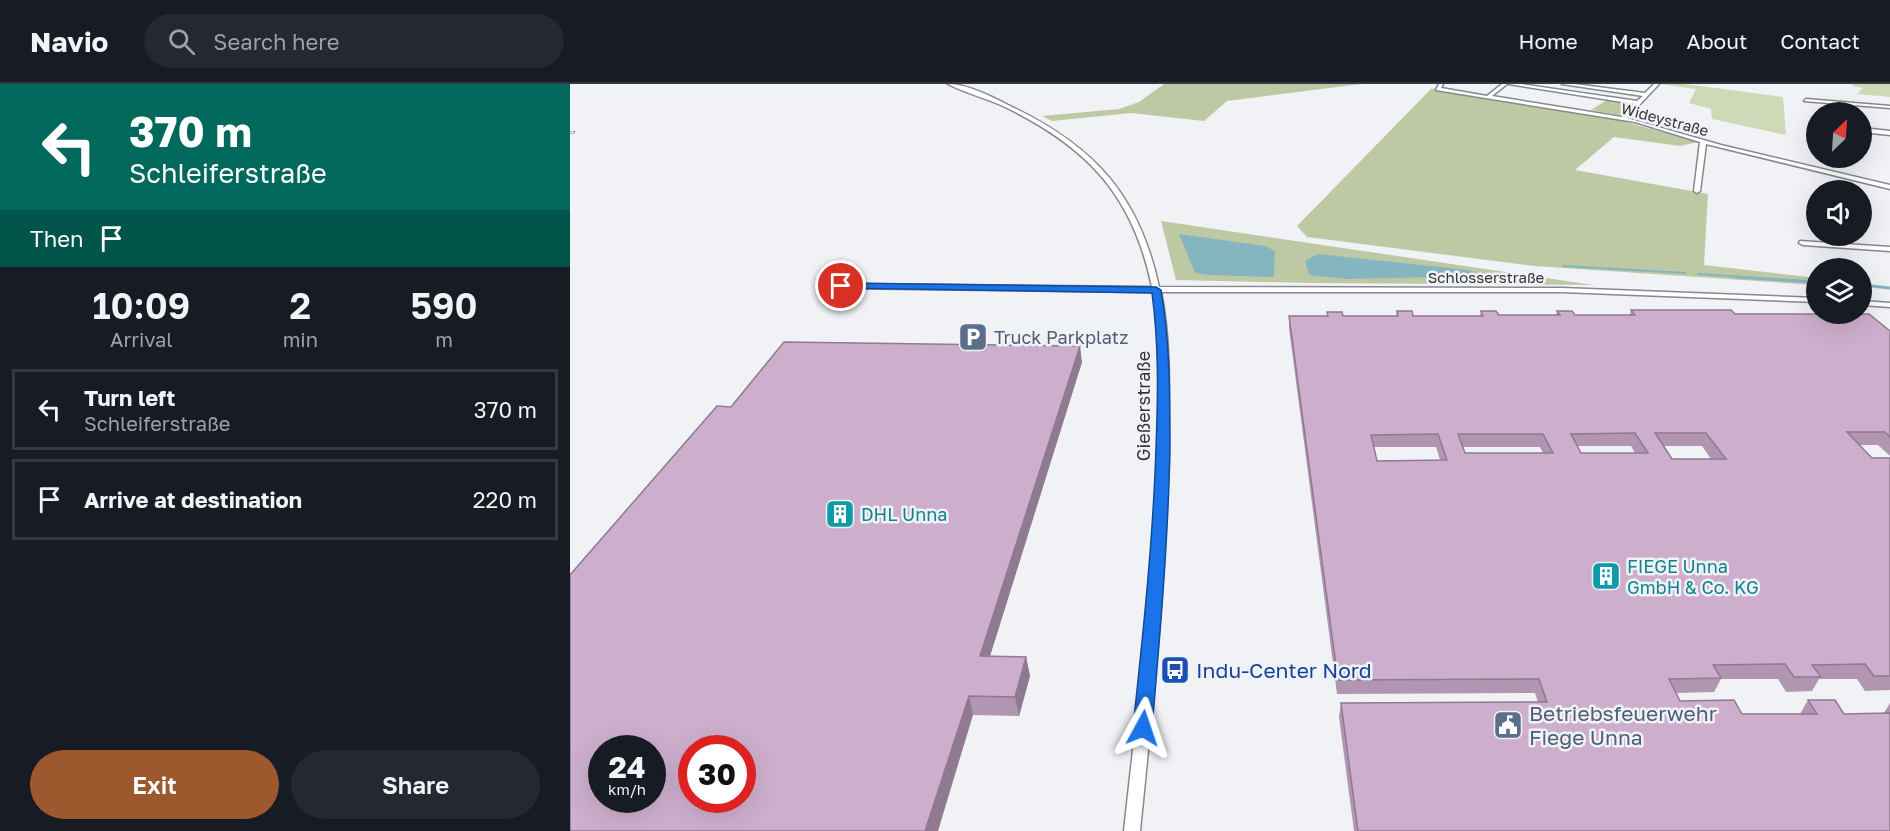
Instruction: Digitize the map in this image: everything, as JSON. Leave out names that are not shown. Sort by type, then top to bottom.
[{"type":"street","name":"Gießerstraße","points":[[950,84],[994,100],[1031,118],[1063,138],[1092,162],[1129,210],[1146,254],[1156,290],[1163,335],[1164,379],[1161,532],[1132,831]]},
{"type":"street","name":"Wideystraße","points":[[1441,84],[1438,89],[1623,119],[1703,142],[1890,187]]},
{"type":"street","points":[[1487,98],[1505,84]]},
{"type":"street","points":[[1511,84],[1639,103]]},
{"type":"street","points":[[1564,84],[1647,95]]},
{"type":"street","points":[[1623,119],[1657,84]]},
{"type":"street","points":[[1761,84],[1785,84]]},
{"type":"street","points":[[1569,110],[1587,95]]},
{"type":"street","points":[[1806,100],[1890,107]]},
{"type":"street","points":[[1872,131],[1890,133]]},
{"type":"street","points":[[1697,190],[1703,142]]},
{"type":"street","points":[[1803,243],[1890,249]]},
{"type":"street","name":"Schlosserstraße","points":[[841,286],[1156,290],[1562,290],[1806,300]]},
{"type":"street","points":[[1872,304],[1890,305]]},
{"type":"green space","points":[[1164,84],[1361,84],[1227,101],[1204,121],[1131,113],[1052,121],[1042,116],[1119,109],[1139,102]]},
{"type":"green space","points":[[1659,84],[1685,84],[1783,97],[1786,135],[1712,119],[1711,109],[1689,103],[1696,89]]},
{"type":"green space","points":[[1854,84],[1890,84],[1890,97],[1857,94],[1863,88],[1852,86]]},
{"type":"green space","points":[[1445,88],[1618,116],[1622,121],[1698,142],[1680,146],[1614,137],[1575,170],[1708,194],[1704,265],[1806,277],[1806,284],[1534,266],[1307,237],[1297,226],[1431,89]]},
{"type":"green space","points":[[1607,100],[1637,105],[1626,116],[1591,110]]},
{"type":"green space","points":[[1161,221],[1593,285],[1176,280]]},
{"type":"water","points":[[1179,234],[1265,246],[1275,251],[1274,277],[1195,273]]},
{"type":"water","points":[[1318,254],[1468,270],[1486,276],[1347,279],[1309,275],[1305,261]]},
{"type":"building","points":[[1631,310],[1731,310],[1735,314],[1806,314],[1806,324],[1872,324],[1872,316],[1890,331],[1890,437],[1885,432],[1847,432],[1872,458],[1890,458],[1890,676],[1874,676],[1865,664],[1812,665],[1821,677],[1794,677],[1785,664],[1713,665],[1721,678],[1669,679],[1680,701],[1734,700],[1742,714],[1817,714],[1808,700],[1835,700],[1844,714],[1890,713],[1890,831],[1358,831],[1341,703],[1547,702],[1539,679],[1338,680],[1289,316],[1328,316],[1327,312],[1342,312],[1343,316],[1398,316],[1397,311],[1412,311],[1413,316],[1483,316],[1481,311],[1496,311],[1499,315],[1560,315],[1557,311],[1572,311],[1575,315],[1635,315]],"holes":[[[1635,433],[1648,453],[1581,453],[1571,434]],[[1655,433],[1706,433],[1726,459],[1672,459]],[[1438,434],[1447,460],[1377,461],[1371,435]],[[1458,434],[1543,434],[1553,453],[1465,453]]]},
{"type":"building","name":"DHL Unna","points":[[784,342],[1080,346],[980,656],[1026,657],[1015,697],[969,696],[925,831],[570,831],[570,575],[717,406],[731,407]]},
{"type":"waterway","points":[[1563,266],[1685,273]]},
{"type":"waterway","points":[[1698,274],[1758,278]]},
{"type":"waterway","points":[[1736,277],[1806,281]]},
{"type":"waterway","points":[[1872,286],[1890,288]]},
{"type":"railway","points":[[570,133],[574,132]]},
{"type":"place","name":"Truck Parkplatz","points":[[973,337]]},
{"type":"place","name":"DHL Unna","points":[[840,514]]},
{"type":"place","name":"FIEGE Unna GmbH & Co. KG","points":[[1606,576]]},
{"type":"place","name":"Indu-Center Nord","points":[[1175,670]]},
{"type":"place","name":"Betriebsfeuerwehr Fiege Unna","points":[[1508,725]]},
{"type":"route","points":[[841,286],[1156,290],[1163,335],[1164,379],[1161,532],[1143,728]]}]
